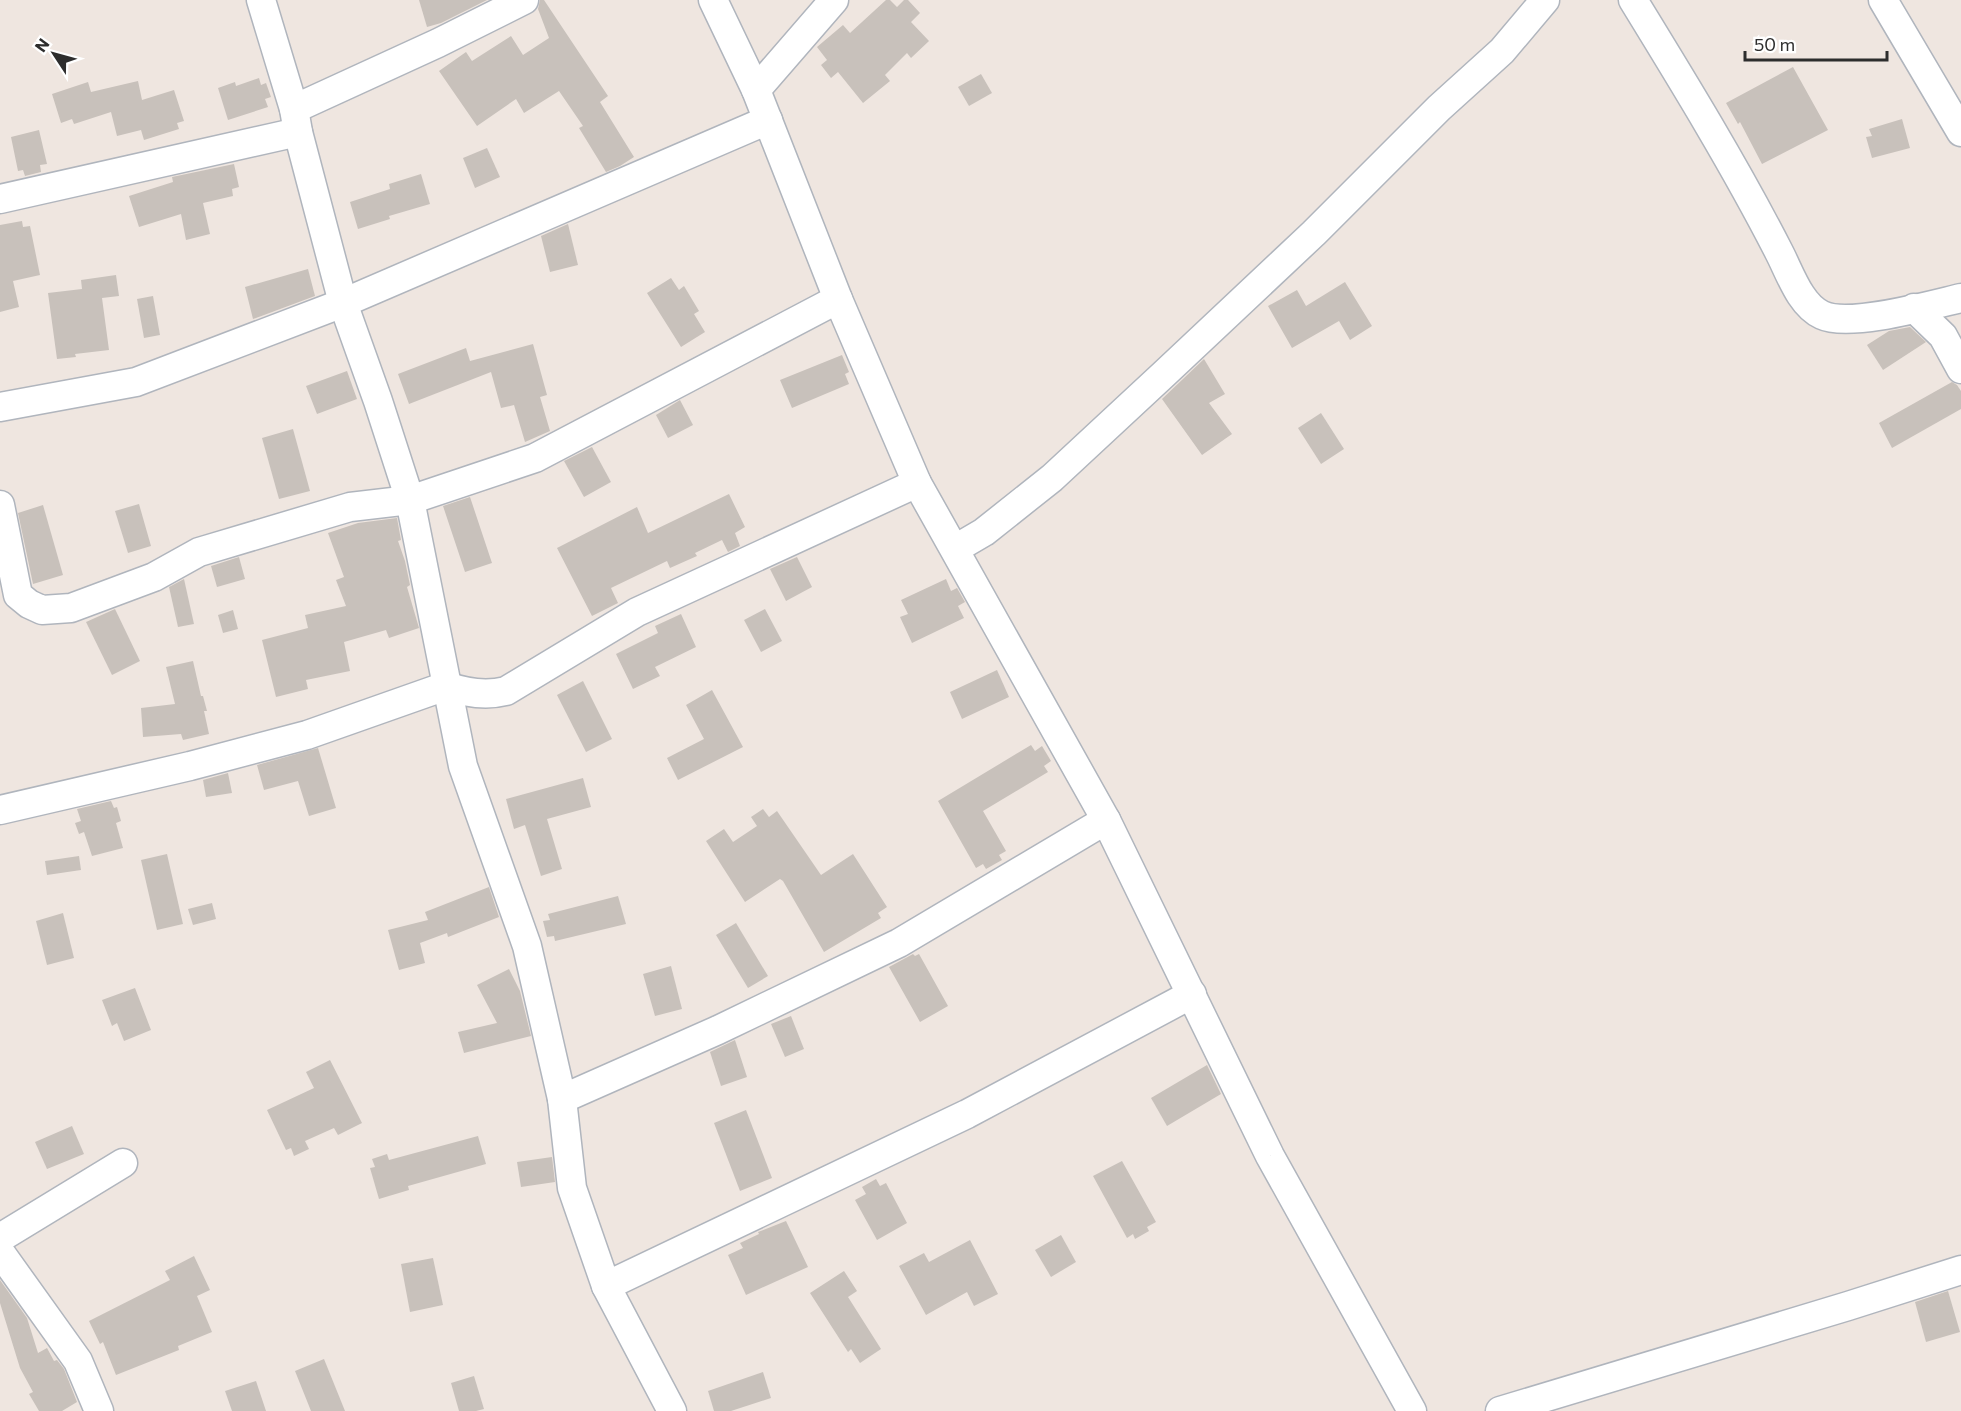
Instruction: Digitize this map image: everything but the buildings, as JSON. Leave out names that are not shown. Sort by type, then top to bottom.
[{"type":"street","points":[[261,0],[296,121],[343,303],[411,500],[463,766],[527,946],[562,1099],[572,1188],[606,1286],[672,1411]]},
{"type":"street","points":[[0,199],[296,121],[438,43],[524,0]]},
{"type":"street","points":[[713,0],[756,90],[838,298],[917,483],[1106,820],[1270,1156],[1412,1411]]},
{"type":"street","points":[[756,90],[834,0]]},
{"type":"street","points":[[956,549],[984,532],[1052,478],[1164,374],[1314,233],[1439,108],[1502,51],[1545,0]]},
{"type":"street","points":[[1634,0],[1754,202],[1800,294],[1812,307],[1821,315],[1834,319],[1869,316],[1961,298]]},
{"type":"street","points":[[1883,0],[1961,132]]},
{"type":"street","points":[[0,408],[136,382],[343,303],[768,120]]},
{"type":"street","points":[[0,505],[18,595],[29,604],[42,609],[71,608],[154,577],[200,552],[350,507],[411,500],[535,458],[838,298]]},
{"type":"street","points":[[1914,308],[1943,336],[1961,369]]},
{"type":"street","points":[[0,810],[190,766],[307,735],[446,686],[461,692],[492,695],[506,691],[637,612],[917,483]]},
{"type":"street","points":[[562,1099],[718,1030],[899,943],[1106,820]]},
{"type":"street","points":[[606,1286],[966,1114],[1192,994]]},
{"type":"street","points":[[0,1238],[123,1163]]},
{"type":"street","points":[[0,1252],[78,1361],[99,1411]]},
{"type":"street","points":[[1500,1411],[1961,1270]]}]
